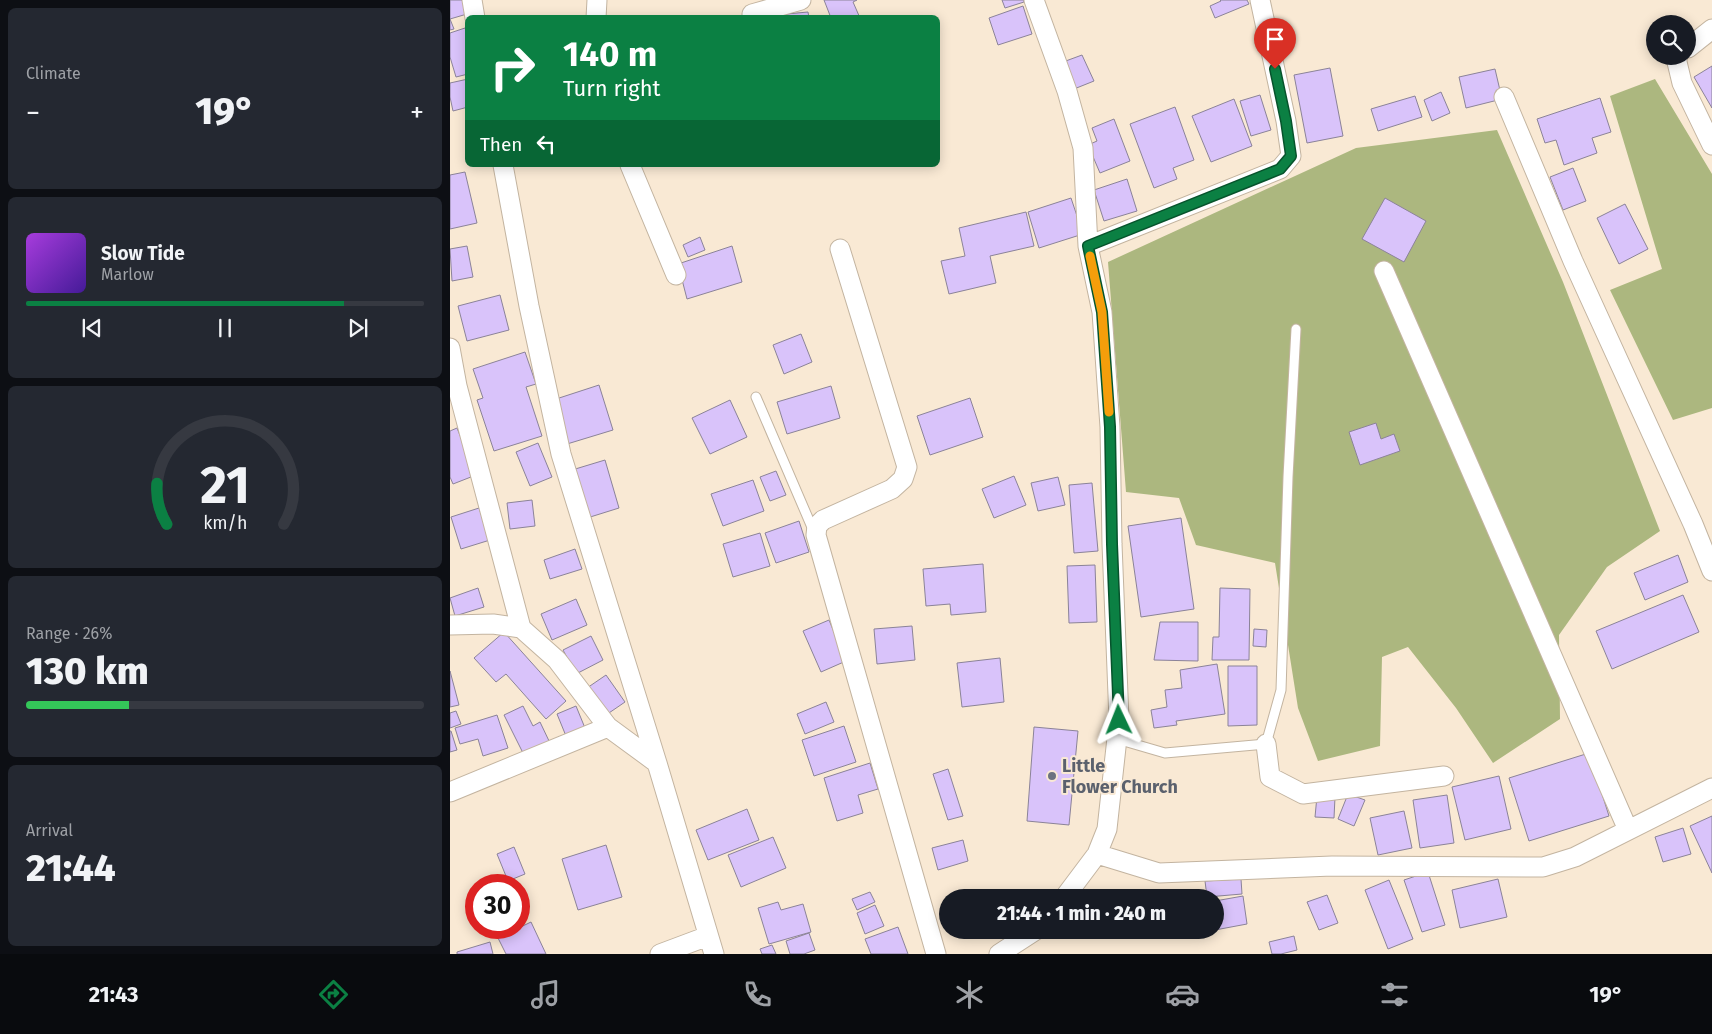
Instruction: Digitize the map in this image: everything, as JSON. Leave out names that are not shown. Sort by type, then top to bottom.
[{"type":"street","points":[[472,0],[474,15]]},
{"type":"street","points":[[596,15],[597,0]]},
{"type":"street","points":[[751,10],[800,0]]},
{"type":"street","points":[[1034,0],[1067,91],[1083,148],[1088,246],[1102,312],[1110,427],[1112,544],[1119,720],[1107,830],[1097,854],[1071,889]]},
{"type":"street","points":[[1088,246],[1280,169],[1291,156],[1286,121],[1260,0]]},
{"type":"street","points":[[1696,42],[1712,29]]},
{"type":"street","points":[[1678,65],[1682,83],[1712,145]]},
{"type":"street","points":[[1504,97],[1573,261],[1686,506],[1712,570]]},
{"type":"street","points":[[503,167],[529,306],[561,454],[714,954]]},
{"type":"street","points":[[631,167],[676,275]]},
{"type":"street","points":[[840,248],[907,467],[903,479],[892,489],[822,520],[817,526],[816,535],[936,954]]},
{"type":"street","points":[[1384,271],[1628,830]]},
{"type":"street","points":[[450,348],[459,395],[521,628],[557,660],[608,727],[657,763]]},
{"type":"street","points":[[450,625],[493,624],[521,628]]},
{"type":"street","points":[[450,792],[608,727]]},
{"type":"street","points":[[1266,744],[1270,777],[1303,794],[1444,776]]},
{"type":"street","points":[[1097,854],[1159,873],[1332,866],[1543,867],[1575,857],[1712,788]]},
{"type":"street","points":[[660,954],[708,936]]},
{"type":"street","points":[[999,954],[1022,939]]},
{"type":"lane","points":[[1117,739],[1165,753],[1266,744],[1281,690],[1288,477],[1296,329]]},
{"type":"lane","points":[[756,397],[816,535]]},
{"type":"green space","points":[[1655,79],[1712,174],[1712,408],[1673,420],[1610,290],[1662,269],[1610,96]]},
{"type":"green space","points":[[1497,130],[1563,282],[1660,531],[1607,567],[1559,635],[1560,719],[1493,763],[1456,708],[1408,647],[1382,657],[1380,746],[1318,761],[1298,708],[1275,563],[1196,545],[1179,498],[1126,492],[1108,262],[1356,148]]},
{"type":"building","points":[[450,0],[462,0],[467,14],[450,19]]},
{"type":"building","points":[[824,0],[857,0],[853,2],[859,15],[830,15]]},
{"type":"building","points":[[1002,0],[1024,0],[1024,2],[1005,8]]},
{"type":"building","points":[[1220,0],[1247,0],[1249,4],[1215,18],[1210,6]]},
{"type":"building","points":[[1023,6],[1032,34],[998,45],[989,18]]},
{"type":"building","points":[[808,12],[808,15],[776,15]]},
{"type":"building","points":[[450,19],[454,29],[450,30]]},
{"type":"building","points":[[465,28],[465,75],[456,77],[450,57],[450,33]]},
{"type":"building","points":[[1082,55],[1094,81],[1074,89],[1063,62]]},
{"type":"building","points":[[1712,66],[1712,108],[1694,77]]},
{"type":"building","points":[[1330,68],[1343,136],[1307,143],[1294,75]]},
{"type":"building","points":[[1495,69],[1502,99],[1466,108],[1459,77]]},
{"type":"building","points":[[465,80],[465,108],[453,111],[450,83]]},
{"type":"building","points":[[1441,92],[1450,113],[1432,121],[1424,100]]},
{"type":"building","points":[[1260,95],[1271,130],[1251,136],[1240,101]]},
{"type":"building","points":[[1415,96],[1422,117],[1378,131],[1371,109]]},
{"type":"building","points":[[1600,98],[1611,132],[1592,138],[1597,153],[1564,165],[1556,140],[1545,143],[1537,119]]},
{"type":"building","points":[[1234,99],[1252,146],[1211,162],[1192,116]]},
{"type":"building","points":[[1175,107],[1194,160],[1173,168],[1177,179],[1154,188],[1130,124]]},
{"type":"building","points":[[1114,119],[1130,161],[1100,173],[1088,145],[1097,141],[1092,128]]},
{"type":"building","points":[[1573,168],[1586,201],[1563,210],[1550,177]]},
{"type":"building","points":[[465,172],[477,223],[450,229],[450,175]]},
{"type":"building","points":[[1127,179],[1137,211],[1104,221],[1094,190]]},
{"type":"building","points":[[1071,198],[1083,234],[1039,248],[1028,212]]},
{"type":"building","points":[[1385,198],[1426,221],[1404,262],[1362,239]]},
{"type":"building","points":[[1625,204],[1648,249],[1619,264],[1597,218]]},
{"type":"building","points":[[1026,212],[1034,246],[990,256],[996,283],[949,294],[941,261],[965,256],[959,228]]},
{"type":"building","points":[[700,237],[705,250],[688,257],[683,245]]},
{"type":"building","points":[[467,246],[473,277],[452,281],[450,249]]},
{"type":"building","points":[[732,246],[742,282],[687,299],[678,264]]},
{"type":"building","points":[[500,295],[509,330],[467,341],[458,306]]},
{"type":"building","points":[[801,334],[812,362],[784,374],[773,345]]},
{"type":"building","points":[[525,352],[536,384],[526,387],[542,436],[494,451],[477,400],[483,398],[473,369]]},
{"type":"building","points":[[599,385],[613,430],[567,444],[553,400]]},
{"type":"building","points":[[831,386],[840,418],[787,434],[777,402]]},
{"type":"building","points":[[970,398],[983,437],[930,455],[917,416]]},
{"type":"building","points":[[730,400],[747,437],[710,454],[692,418]]},
{"type":"building","points":[[1376,423],[1381,439],[1394,434],[1400,451],[1360,465],[1349,432]]},
{"type":"building","points":[[457,428],[476,475],[453,484],[450,477],[450,431]]},
{"type":"building","points":[[538,443],[552,477],[530,486],[516,452]]},
{"type":"building","points":[[605,460],[619,508],[587,518],[572,470]]},
{"type":"building","points":[[776,471],[786,495],[770,501],[760,477]]},
{"type":"building","points":[[1014,476],[1026,505],[994,518],[982,489]]},
{"type":"building","points":[[1058,477],[1065,505],[1038,511],[1031,483]]},
{"type":"building","points":[[753,480],[764,511],[723,526],[711,494]]},
{"type":"building","points":[[1092,483],[1098,551],[1074,553],[1069,485]]},
{"type":"building","points":[[532,500],[535,526],[510,529],[507,503]]},
{"type":"building","points":[[479,508],[490,540],[461,549],[451,517]]},
{"type":"building","points":[[1181,518],[1194,609],[1141,617],[1128,526]]},
{"type":"building","points":[[799,521],[809,552],[776,563],[765,533]]},
{"type":"building","points":[[760,533],[770,566],[733,577],[723,544]]},
{"type":"building","points":[[575,549],[582,569],[550,579],[544,560]]},
{"type":"building","points":[[1678,555],[1688,582],[1645,600],[1634,573]]},
{"type":"building","points":[[983,564],[986,612],[951,615],[950,604],[926,606],[923,569]]},
{"type":"building","points":[[1095,565],[1097,622],[1069,623],[1067,566]]},
{"type":"building","points":[[478,588],[484,607],[455,616],[450,598]]},
{"type":"building","points":[[1220,588],[1250,589],[1249,660],[1212,660],[1213,637],[1219,637]]},
{"type":"building","points":[[1683,595],[1699,632],[1612,669],[1596,631]]},
{"type":"building","points":[[576,599],[587,625],[552,640],[541,614]]},
{"type":"building","points":[[829,620],[846,661],[821,672],[803,631]]},
{"type":"building","points":[[1160,622],[1198,622],[1198,661],[1154,660]]},
{"type":"building","points":[[912,626],[915,660],[877,664],[874,629]]},
{"type":"building","points":[[1254,629],[1267,630],[1266,647],[1253,646]]},
{"type":"building","points":[[504,632],[566,701],[546,719],[506,674],[496,682],[474,658]]},
{"type":"building","points":[[591,636],[603,660],[576,674],[563,650]]},
{"type":"building","points":[[1000,658],[1004,702],[962,707],[957,663]]},
{"type":"building","points":[[1217,664],[1225,714],[1176,721],[1177,725],[1154,728],[1151,710],[1167,707],[1165,690],[1182,688],[1180,670]]},
{"type":"building","points":[[1228,666],[1257,666],[1257,725],[1228,726]]},
{"type":"building","points":[[450,671],[459,705],[450,707]]},
{"type":"building","points":[[606,675],[625,702],[606,715],[587,688]]},
{"type":"building","points":[[826,702],[834,722],[805,734],[797,714]]},
{"type":"building","points":[[523,706],[533,726],[540,722],[550,743],[524,755],[504,715]]},
{"type":"building","points":[[576,706],[585,728],[566,736],[557,714]]},
{"type":"building","points":[[456,711],[461,724],[450,728],[450,713]]},
{"type":"building","points":[[497,715],[508,748],[483,756],[478,739],[460,744],[455,728]]},
{"type":"building","points":[[844,726],[856,762],[814,776],[802,740]]},
{"type":"building","name":"Little Flower Church","points":[[1034,727],[1078,731],[1069,825],[1027,821]]},
{"type":"building","points":[[450,731],[457,750],[450,752]]},
{"type":"building","points":[[1589,753],[1609,816],[1529,841],[1509,778]]},
{"type":"building","points":[[870,763],[878,789],[858,795],[863,813],[837,821],[824,778]]},
{"type":"building","points":[[948,769],[963,816],[948,820],[933,774]]},
{"type":"building","points":[[1499,776],[1511,829],[1465,840],[1452,787]]},
{"type":"building","points":[[1348,794],[1365,800],[1354,826],[1338,819]]},
{"type":"building","points":[[1447,795],[1454,843],[1420,848],[1413,800]]},
{"type":"building","points":[[1317,796],[1335,797],[1334,818],[1315,817]]},
{"type":"building","points":[[747,809],[759,840],[708,860],[696,830]]},
{"type":"building","points":[[1404,811],[1412,848],[1378,855],[1370,818]]},
{"type":"building","points":[[1712,816],[1712,873],[1690,826]]},
{"type":"building","points":[[1683,828],[1691,854],[1663,862],[1655,837]]},
{"type":"building","points":[[773,837],[786,868],[741,887],[728,855]]},
{"type":"building","points":[[963,840],[968,861],[938,870],[932,848]]},
{"type":"building","points":[[606,845],[622,897],[578,910],[562,859]]},
{"type":"building","points":[[514,847],[525,874],[505,874],[497,854]]},
{"type":"building","points":[[1428,872],[1445,925],[1422,932],[1404,880]]},
{"type":"building","points":[[1241,879],[1242,894],[1224,896],[1224,889],[1206,889],[1205,881]]},
{"type":"building","points":[[1498,879],[1507,917],[1460,928],[1452,890]]},
{"type":"building","points":[[1389,880],[1413,939],[1388,949],[1365,890]]},
{"type":"building","points":[[870,892],[875,902],[857,910],[852,899]]},
{"type":"building","points":[[1327,895],[1338,923],[1319,930],[1307,902]]},
{"type":"building","points":[[1243,896],[1247,924],[1224,928],[1224,899]]},
{"type":"building","points":[[778,902],[781,910],[803,904],[811,932],[769,944],[758,908]]},
{"type":"building","points":[[875,905],[884,926],[865,934],[857,913]]},
{"type":"building","points":[[530,922],[546,954],[506,954],[498,939],[530,939]]},
{"type":"building","points":[[898,927],[908,954],[871,954],[865,939]]},
{"type":"building","points":[[809,933],[815,950],[804,954],[790,954],[786,941]]},
{"type":"building","points":[[1294,936],[1297,950],[1272,954],[1269,942]]},
{"type":"building","points":[[490,942],[493,954],[457,954],[457,952]]},
{"type":"building","points":[[772,945],[776,954],[762,954],[760,949]]},
{"type":"slow traffic","points":[[1090,256],[1102,312],[1109,412]]},
{"type":"place","name":"Little Flower Church","points":[[1052,776]]},
{"type":"route","points":[[1119,720],[1112,544],[1110,427],[1102,312],[1088,246],[1280,169],[1291,156],[1275,69]]}]
